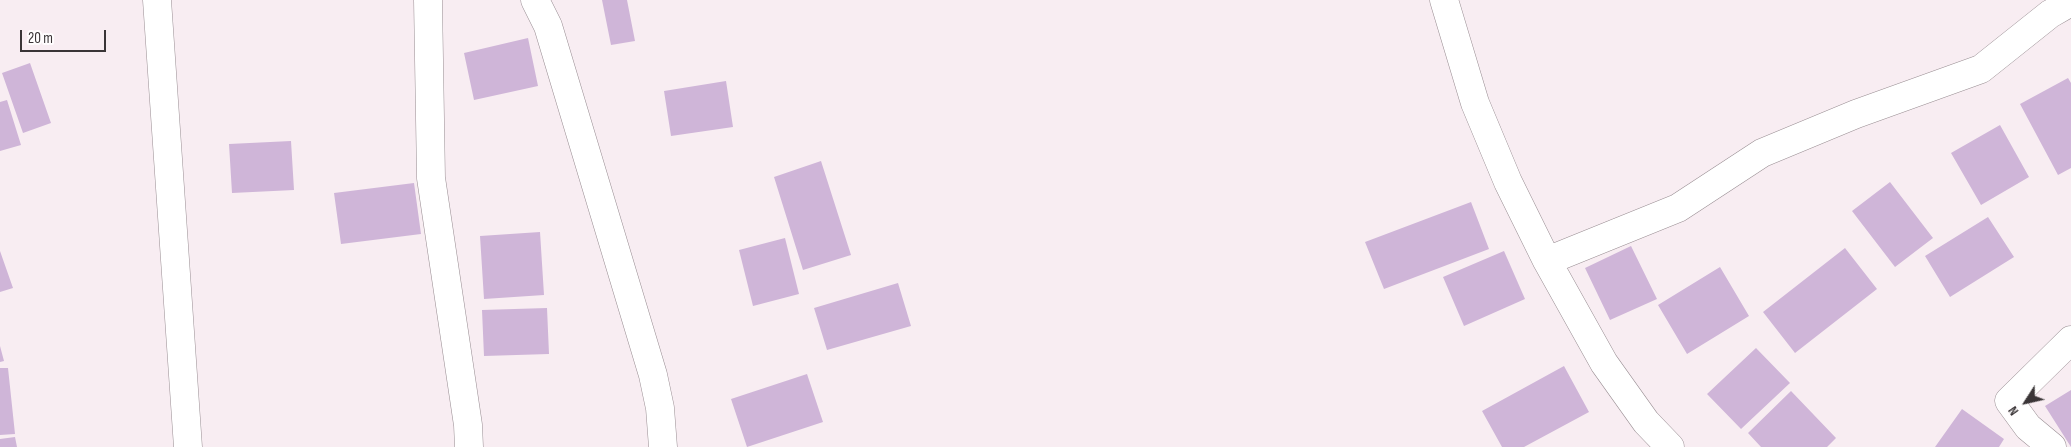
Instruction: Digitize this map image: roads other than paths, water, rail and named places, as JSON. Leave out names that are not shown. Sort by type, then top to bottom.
[{"type":"street","points":[[157,0],[188,447]]},
{"type":"street","points":[[428,0],[431,178],[468,425],[469,447]]},
{"type":"street","points":[[535,0],[548,26],[653,375],[660,408],[663,447]]},
{"type":"street","points":[[1444,0],[1476,103],[1508,182],[1547,262],[1604,363],[1646,422],[1670,447]]},
{"type":"street","points":[[1547,262],[1678,208],[1762,153],[1856,114],[1981,68],[2050,14],[2071,2]]},
{"type":"street","points":[[2052,447],[2028,427],[2009,400],[2071,340]]}]
